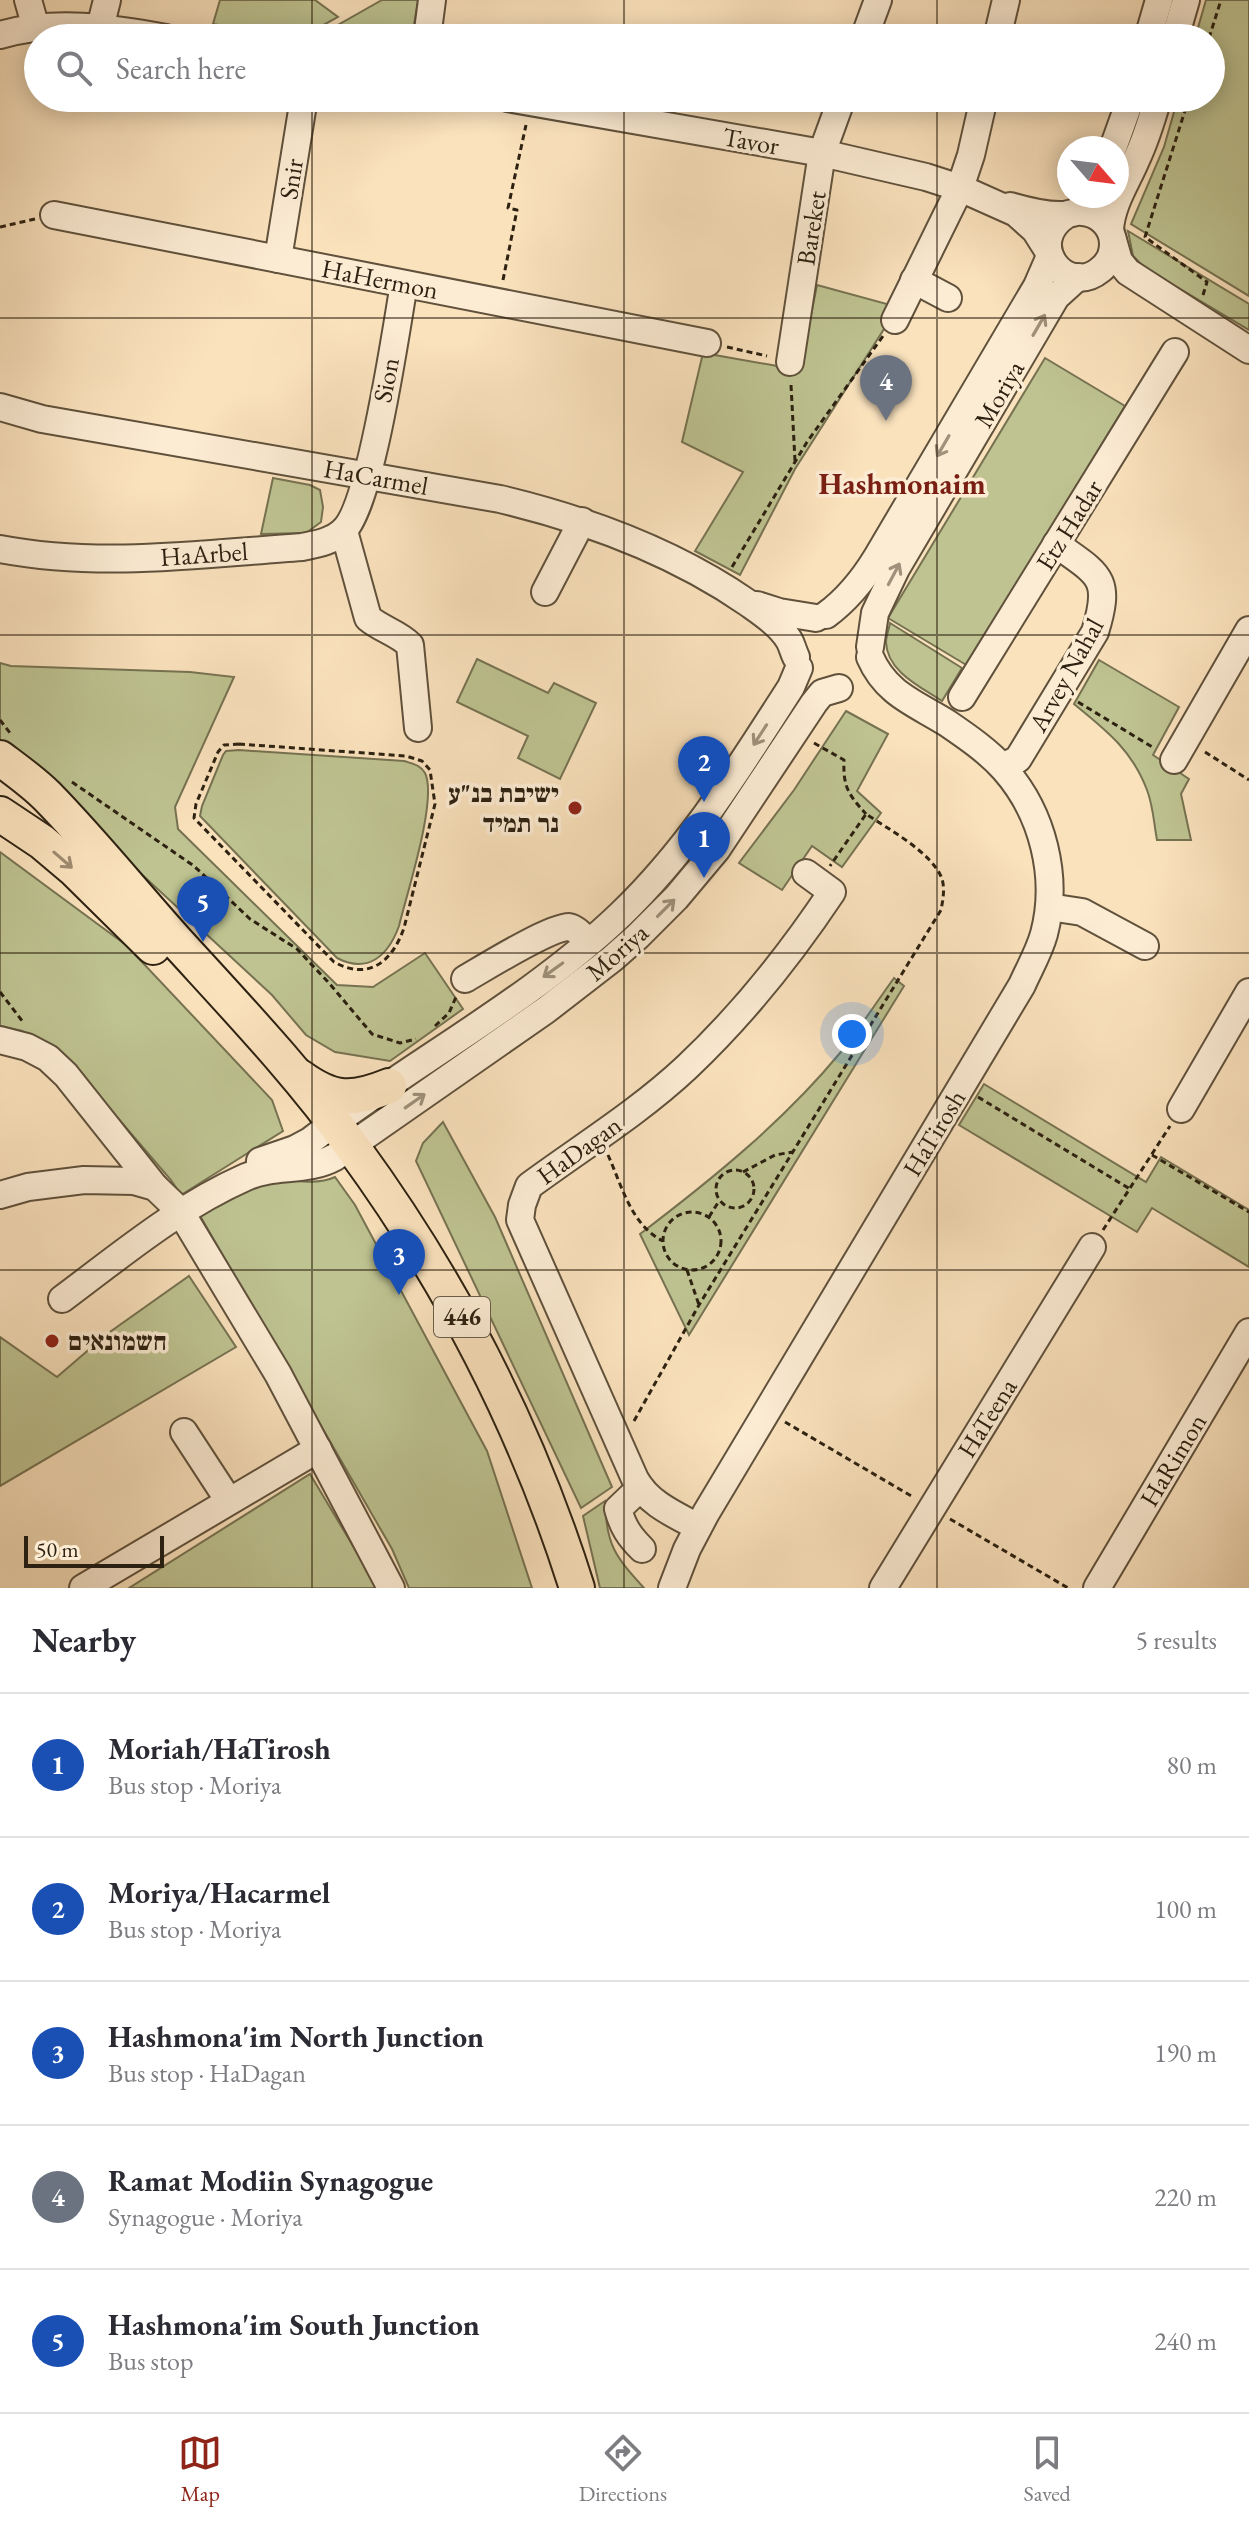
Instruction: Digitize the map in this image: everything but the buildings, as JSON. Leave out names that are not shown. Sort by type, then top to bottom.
[{"type":"main road","name":"446","points":[[8,748],[45,795],[289,1068],[442,1319],[501,1432],[532,1508],[559,1588]]},
{"type":"main road","name":"446","points":[[0,814],[42,842],[74,869],[178,972],[334,1140],[449,1292],[517,1424],[577,1588]]},
{"type":"main road","points":[[289,1068],[317,1089],[331,1095],[358,1097],[389,1086]]},
{"type":"street","points":[[28,0],[35,24]]},
{"type":"street","points":[[101,24],[107,0]]},
{"type":"street","points":[[429,24],[431,4],[457,0]]},
{"type":"street","points":[[869,24],[878,0]]},
{"type":"street","points":[[1000,24],[1006,0]]},
{"type":"street","points":[[1152,24],[1159,0]]},
{"type":"street","points":[[1179,24],[1186,0]]},
{"type":"street","points":[[0,35],[24,29]]},
{"type":"street","name":"Snir","points":[[278,259],[302,112]]},
{"type":"street","name":"Tavor","points":[[588,112],[822,153],[960,188],[1016,213],[1035,230],[1048,252]]},
{"type":"street","name":"Bareket","points":[[790,362],[822,153],[837,112]]},
{"type":"street","points":[[895,320],[960,188],[981,112]]},
{"type":"street","points":[[1117,136],[1126,112]]},
{"type":"street","points":[[1082,277],[1103,268],[1108,261],[1111,215],[1140,151],[1153,112]]},
{"type":"street","name":"Tavor","points":[[991,201],[1038,213],[1069,208]]},
{"type":"street","points":[[1074,208],[1052,227],[1048,237],[1048,252],[1057,269],[1067,275],[1082,277],[1121,276],[1145,285]]},
{"type":"street","points":[[1078,208],[1103,220],[1119,261],[1128,272],[1249,350]]},
{"type":"street","name":"HaHermon","points":[[54,215],[707,343]]},
{"type":"street","name":"Moriya","points":[[821,616],[840,605],[877,557],[1037,286],[1048,252]]},
{"type":"street","name":"Moriya","points":[[870,652],[875,613],[896,569],[1056,297],[1082,277]]},
{"type":"street","points":[[914,280],[948,298]]},
{"type":"street","name":"Sion","points":[[368,476],[404,284]]},
{"type":"street","name":"Etz Hadar","points":[[962,697],[1175,352]]},
{"type":"street","name":"HaCarmel","points":[[0,407],[42,419],[500,499],[582,521],[662,553],[728,590],[779,612],[821,616]]},
{"type":"street","points":[[368,476],[356,512],[344,531],[368,618],[410,645],[418,728]]},
{"type":"street","points":[[545,592],[582,521]]},
{"type":"street","name":"HaArbel","points":[[0,549],[69,558],[131,558],[302,547],[324,542],[344,531]]},
{"type":"street","name":"Arvey Nahal","points":[[1003,767],[1018,759],[1095,632],[1102,610],[1104,592],[1099,577],[1056,544]]},
{"type":"street","name":"HaCarmel","points":[[728,590],[779,628],[789,639],[797,662]]},
{"type":"street","points":[[841,615],[857,623],[868,638],[870,652],[860,677],[845,686],[827,688],[816,685],[806,678],[797,662],[799,634],[806,625],[821,616],[841,615]]},
{"type":"street","points":[[1180,750],[1249,630]]},
{"type":"street","name":"HaTirosh","points":[[672,1588],[698,1527],[1022,985],[1043,936],[1049,907],[1050,878],[1044,843],[1021,791],[1003,767],[971,740],[906,699],[877,674],[870,652]]},
{"type":"street","name":"Moriya","points":[[334,1140],[389,1086],[589,942],[656,878],[695,832],[791,687],[797,662]]},
{"type":"street","name":"HaTirosh","points":[[845,686],[867,685],[906,699]]},
{"type":"street","name":"Moriya","points":[[334,1140],[557,1001],[638,936],[676,898],[717,849],[822,693],[845,686]]},
{"type":"street","name":"HaDagan","points":[[698,1527],[659,1506],[640,1488],[520,1220],[522,1205],[529,1186],[685,1068],[731,1023],[783,960],[819,882]]},
{"type":"street","points":[[1049,907],[1082,912],[1145,946]]},
{"type":"street","points":[[465,979],[538,938],[568,927],[589,942]]},
{"type":"street","points":[[1181,1109],[1249,992]]},
{"type":"street","points":[[0,1040],[27,1047],[48,1058],[66,1075],[155,1187],[180,1211],[278,1374],[391,1588]]},
{"type":"street","points":[[62,1299],[180,1211],[225,1187],[257,1163],[295,1149],[334,1140]]},
{"type":"street","points":[[0,1195],[28,1187],[84,1180],[134,1181],[155,1187]]},
{"type":"street","name":"HaTeena","points":[[883,1588],[1092,1247]]},
{"type":"street","name":"HaRimon","points":[[1097,1588],[1249,1332]]},
{"type":"street","points":[[184,1432],[229,1501]]},
{"type":"street","points":[[83,1588],[318,1449]]},
{"type":"street","points":[[640,1488],[618,1509],[629,1537],[642,1549]]},
{"type":"path","points":[[1213,24],[1221,0]]},
{"type":"path","points":[[499,302],[517,210],[508,208],[518,112]]},
{"type":"path","points":[[1185,112],[1145,237],[1207,282],[1196,317]]},
{"type":"path","points":[[0,227],[54,215]]},
{"type":"path","points":[[728,590],[795,461],[895,320]]},
{"type":"path","points":[[707,343],[790,362],[795,461]]},
{"type":"path","points":[[1060,690],[1180,750],[1249,780]]},
{"type":"path","points":[[0,720],[8,748]]},
{"type":"path","points":[[620,1446],[699,1305],[941,910],[944,894],[942,878],[929,859],[866,814],[849,794],[844,778],[844,760],[795,732]]},
{"type":"path","points":[[224,745],[390,755],[422,761],[430,770],[435,804],[404,928],[398,944],[387,958],[368,970],[349,970],[334,962],[194,818],[196,804],[218,752],[224,745]]},
{"type":"path","points":[[71,782],[194,866],[250,919],[297,949],[372,1034],[400,1043],[422,1038]]},
{"type":"path","points":[[819,882],[866,814]]},
{"type":"path","points":[[431,1030],[449,1013],[465,979]]},
{"type":"path","points":[[961,1087],[1130,1189]]},
{"type":"path","points":[[1092,1247],[1181,1109]]},
{"type":"path","points":[[599,1135],[636,1218],[651,1235],[663,1241]]},
{"type":"path","points":[[743,1172],[775,1155],[793,1152]]},
{"type":"path","points":[[1152,1155],[1249,1212]]},
{"type":"path","points":[[709,1217],[719,1201],[716,1186],[722,1175],[734,1170],[743,1172],[752,1181],[754,1189],[750,1201],[737,1209],[719,1201]]},
{"type":"path","points":[[690,1212],[709,1217],[720,1233],[721,1248],[717,1257],[710,1265],[697,1270],[678,1267],[664,1251],[663,1241],[669,1224],[676,1217],[690,1212]]},
{"type":"path","points":[[687,1270],[699,1305]]},
{"type":"path","points":[[767,1412],[1068,1588]]},
{"type":"green space","points":[[220,0],[315,0],[338,17],[325,24],[213,24]]},
{"type":"green space","points":[[382,0],[418,0],[414,24],[340,24]]},
{"type":"green space","points":[[1206,0],[1249,0],[1249,296],[1131,224],[1164,147],[1174,112],[1225,112],[1225,24],[1199,24]]},
{"type":"green space","points":[[1128,231],[1249,304],[1249,330],[1145,268],[1133,256]]},
{"type":"green space","points":[[817,285],[898,307],[795,469],[740,575],[695,551],[743,472],[682,442],[703,353],[800,370]]},
{"type":"green space","points":[[1045,358],[1125,406],[968,666],[888,618]]},
{"type":"green space","points":[[273,478],[320,490],[323,507],[321,522],[306,533],[261,534]]},
{"type":"green space","points":[[890,623],[962,668],[942,701],[906,678],[892,662],[886,642]]},
{"type":"green space","points":[[477,659],[548,693],[554,683],[596,703],[560,779],[518,758],[528,736],[457,702]]},
{"type":"green space","points":[[1099,660],[1179,707],[1153,755],[1189,779],[1181,794],[1191,840],[1157,840],[1149,796],[1134,763],[1107,732],[1074,704]]},
{"type":"green space","points":[[0,663],[234,677],[175,807],[178,829],[337,985],[373,987],[425,953],[463,1009],[390,1061],[335,1052],[306,1035],[272,995],[56,795],[0,752]]},
{"type":"green space","points":[[846,711],[888,734],[857,791],[881,813],[842,867],[812,846],[782,890],[739,863],[794,790]]},
{"type":"green space","points":[[226,751],[404,761],[416,765],[425,773],[427,804],[414,871],[399,926],[389,946],[376,959],[358,964],[337,958],[200,816],[223,755]]},
{"type":"green space","points":[[0,852],[126,945],[272,1100],[283,1131],[181,1195],[62,1053],[22,1031],[0,1026]]},
{"type":"green space","points":[[894,978],[904,986],[689,1335],[640,1234],[719,1171],[795,1103],[840,1053]]},
{"type":"green space","points":[[984,1084],[1146,1182],[1161,1157],[1249,1210],[1249,1267],[1152,1208],[1137,1232],[959,1125]]},
{"type":"green space","points":[[443,1122],[495,1217],[612,1487],[581,1508],[416,1161],[423,1143]]},
{"type":"green space","points":[[269,1176],[311,1182],[335,1177],[355,1205],[487,1451],[532,1588],[409,1588],[392,1549],[199,1214]]},
{"type":"green space","points":[[189,1276],[236,1347],[0,1486],[0,1337],[57,1377],[107,1334]]},
{"type":"green space","points":[[310,1474],[376,1588],[129,1588]]},
{"type":"green space","points":[[605,1501],[607,1529],[614,1549],[644,1588],[600,1588],[583,1516]]},
{"type":"place","name":"Ramat Modiin Synagogue","points":[[886,421]]},
{"type":"place","name":"Moriya/Hacarmel","points":[[704,802]]},
{"type":"place","name":"ישיבת בנ\"ע נר תמיד","points":[[575,808]]},
{"type":"place","name":"Moriah/HaTirosh","points":[[704,878]]},
{"type":"place","name":"Hashmona'im South Junction","points":[[203,942]]},
{"type":"place","name":"Hashmona'im North Junction","points":[[399,1295]]},
{"type":"place","name":"חשמונאים","points":[[52,1341]]},
{"type":"district","name":"Hashmonaim","points":[[902,484]]}]
